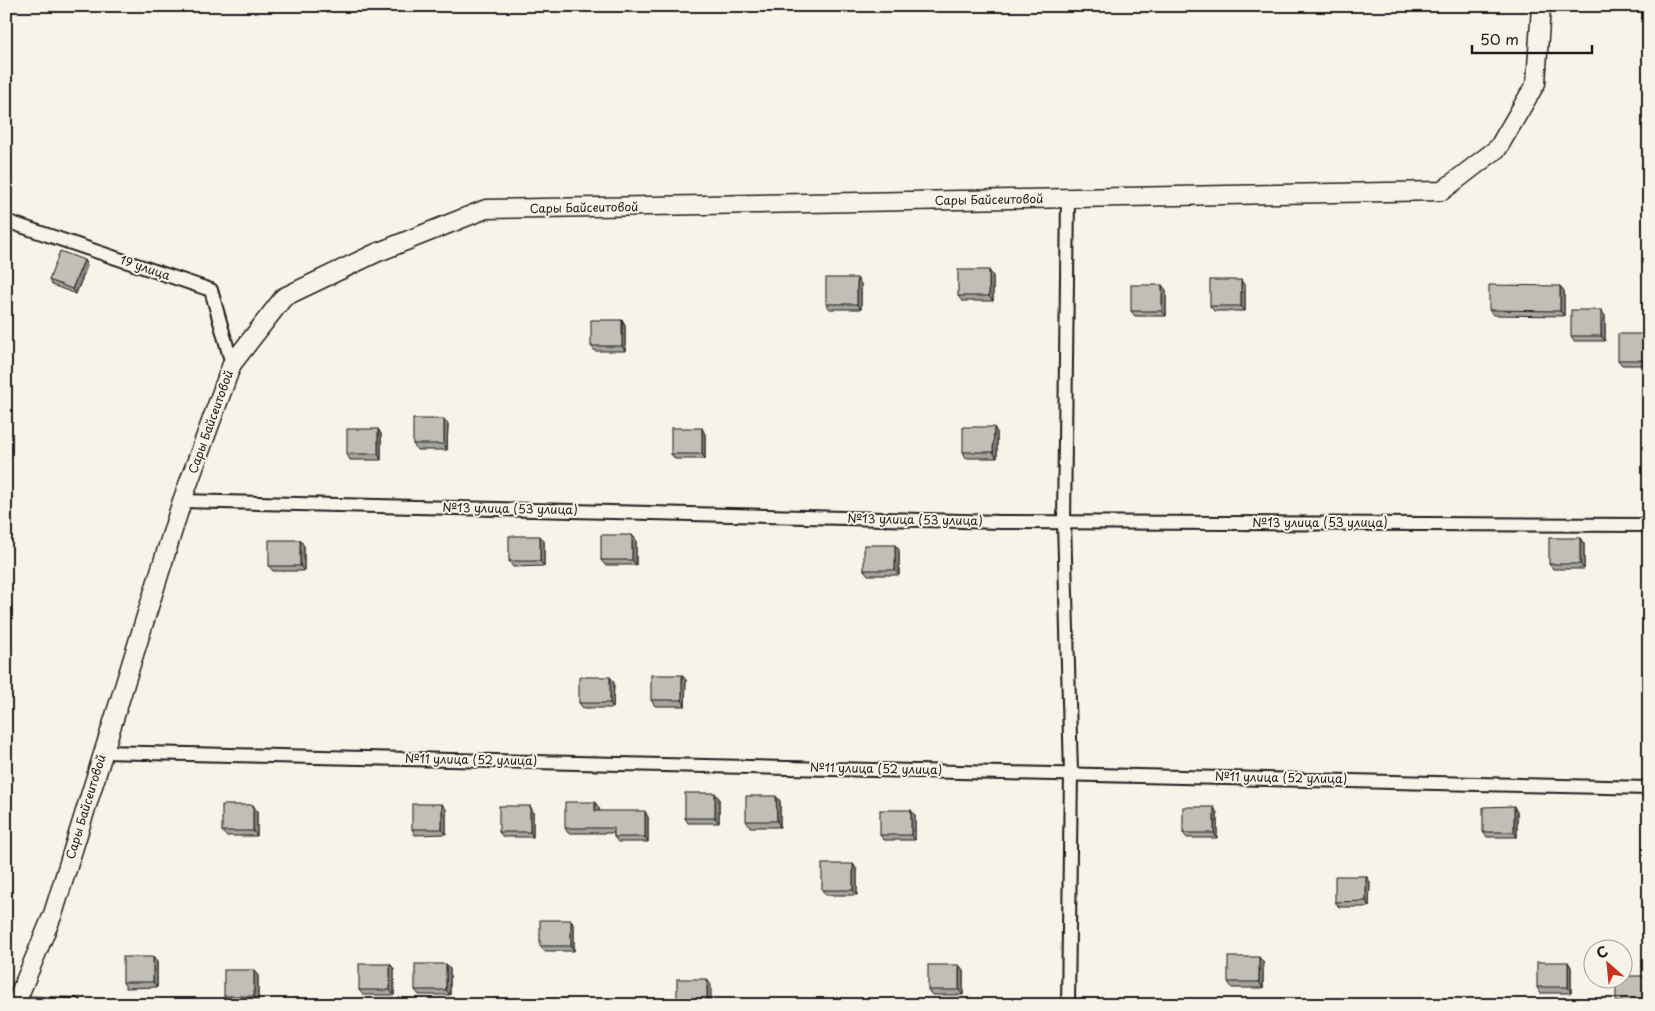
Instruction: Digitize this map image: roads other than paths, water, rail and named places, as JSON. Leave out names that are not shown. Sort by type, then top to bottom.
[{"type":"street","name":"Сары Байсеитовой","points":[[12,1003],[53,914],[182,501],[232,364],[284,296],[376,253],[486,209],[1442,191],[1498,148],[1536,84],[1541,6]]},
{"type":"street","points":[[1068,198],[1064,522],[1071,773],[1068,1005]]},
{"type":"street","name":"19 улица","points":[[6,221],[212,290],[232,364]]},
{"type":"street","name":"№13 улица (53 улица)","points":[[182,501],[1064,522],[1649,525]]},
{"type":"street","name":"№11 улица (52 улица)","points":[[103,752],[1071,773],[1649,788]]},
{"type":"street","points":[[12,1003],[75,1005]]}]
